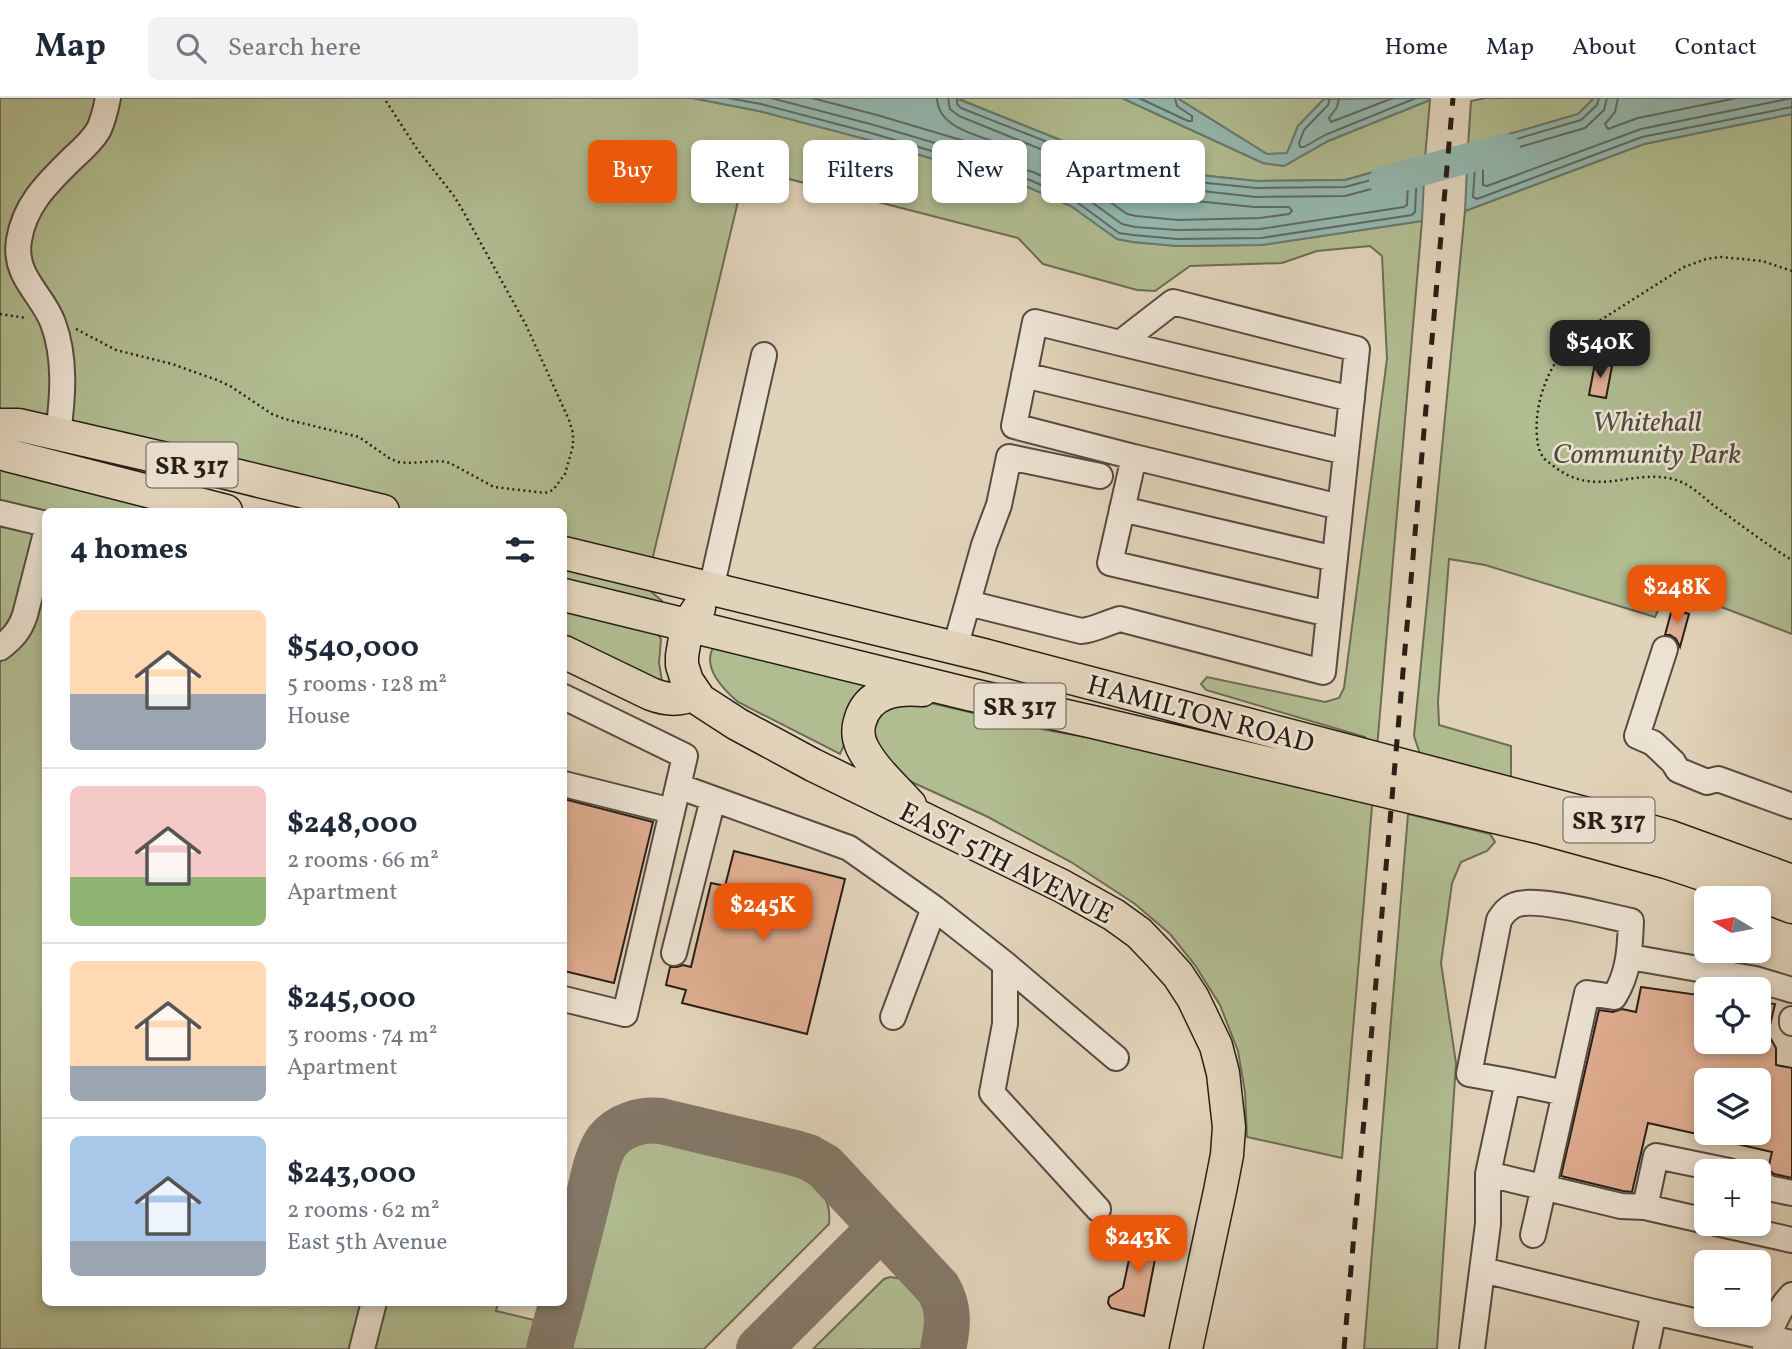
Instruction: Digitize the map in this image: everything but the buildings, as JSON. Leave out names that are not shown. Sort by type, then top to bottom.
[{"type":"main road","name":"SR 317","points":[[0,425],[19,425],[58,434],[319,504],[356,508]]},
{"type":"main road","name":"SR 317","points":[[0,452],[214,508]]},
{"type":"main road","name":"HAMILTON ROAD","points":[[567,554],[955,648],[1610,820],[1668,836],[1792,881]]},
{"type":"main road","points":[[567,653],[664,699],[685,698],[694,694],[682,665],[683,647],[687,625],[711,589]]},
{"type":"main road","name":"HAMILTON ROAD","points":[[567,596],[968,694],[1542,828],[1666,862],[1792,907]]},
{"type":"main road","points":[[923,819],[867,756],[858,739],[861,717],[867,706],[876,698],[898,690],[968,694]]},
{"type":"main road","name":"EAST 5TH AVENUE","points":[[694,694],[737,724],[777,746],[1062,886],[1114,915],[1139,933],[1178,975],[1193,998],[1216,1046],[1223,1073],[1229,1127],[1227,1154],[1213,1231],[1186,1349]]},
{"type":"lane","points":[[58,434],[63,398],[62,366],[52,321],[28,283],[20,264],[18,244],[21,228],[35,198],[89,144],[99,128],[108,98]]},
{"type":"lane","points":[[968,603],[1081,631],[1120,620],[1323,672],[1357,349],[1173,302],[1121,343]]},
{"type":"lane","points":[[1340,507],[1014,426],[1035,322],[1352,399]]},
{"type":"lane","points":[[711,589],[764,355]]},
{"type":"lane","points":[[1024,375],[1346,452]]},
{"type":"lane","points":[[955,648],[984,545],[999,505],[1009,457],[1100,476]]},
{"type":"lane","points":[[1134,457],[1110,563],[1329,614]]},
{"type":"lane","points":[[1122,509],[1335,559]]},
{"type":"lane","points":[[0,513],[42,523]]},
{"type":"lane","points":[[0,648],[14,638],[21,627],[42,548]]},
{"type":"lane","points":[[1665,649],[1637,736],[1653,743],[1673,762],[1684,759],[1712,771],[1718,779],[1792,806]]},
{"type":"lane","points":[[567,698],[685,756],[625,1014],[567,1000]]},
{"type":"lane","points":[[567,785],[672,811]]},
{"type":"lane","points":[[678,786],[849,848],[934,908],[1116,1058]]},
{"type":"lane","points":[[674,953],[712,799]]},
{"type":"lane","points":[[1533,1235],[1565,1094],[1587,993],[1614,997],[1623,984],[1629,957],[1631,921],[1538,902],[1516,904],[1506,910],[1499,920],[1469,1074],[1565,1094]]},
{"type":"lane","points":[[893,1017],[934,908]]},
{"type":"lane","points":[[1629,957],[1755,979],[1792,990]]},
{"type":"lane","points":[[1005,964],[1004,1024],[992,1093],[1098,1209]]},
{"type":"lane","points":[[1472,1349],[1488,1224],[1488,1174],[1508,1081]]},
{"type":"lane","points":[[1645,1207],[1656,1156],[1694,1164]]},
{"type":"lane","points":[[1488,1174],[1621,1206],[1645,1207],[1694,1218]]},
{"type":"lane","points":[[1771,1189],[1792,1193]]},
{"type":"lane","points":[[1771,1234],[1792,1240]]},
{"type":"lane","points":[[1483,1270],[1775,1343],[1784,1302],[1792,1295]]},
{"type":"lane","points":[[362,1349],[373,1306]]},
{"type":"lane","points":[[1646,1349],[1654,1311]]},
{"type":"path","points":[[0,314],[67,325],[116,350],[172,364],[217,380],[272,414],[359,437],[398,462],[441,461],[461,468],[494,487],[545,493],[553,490],[565,474],[573,446],[569,420],[526,325],[463,211],[417,149],[384,98]]},
{"type":"path","points":[[1792,271],[1762,261],[1721,257],[1706,258],[1684,267],[1570,342],[1547,380],[1538,405],[1535,429],[1542,457],[1562,473],[1588,482],[1653,477],[1676,479],[1689,485],[1792,560]]},
{"type":"green space","points":[[0,98],[692,98],[759,111],[869,140],[803,140],[803,183],[789,179],[789,140],[691,140],[691,203],[738,203],[649,573],[567,554],[567,508],[370,508],[0,425]]},
{"type":"green space","points":[[1122,98],[1263,163],[1284,166],[1328,141],[1430,100],[1425,158],[1345,180],[1257,181],[1205,176],[1205,140],[1060,140],[959,99]]},
{"type":"green space","points":[[1177,98],[1330,98],[1324,99],[1298,126],[1287,154],[1267,154]]},
{"type":"green space","points":[[1485,98],[1594,98],[1579,114],[1468,146],[1471,101]]},
{"type":"green space","name":"Whitehall Community Park","points":[[1792,114],[1792,634],[1669,587],[1655,617],[1485,565],[1449,559],[1438,701],[1439,725],[1511,746],[1511,777],[1420,754],[1414,736],[1465,211],[1644,144]]},
{"type":"green space","points":[[918,154],[932,159],[932,203],[1027,203],[1027,187],[1041,193],[1041,203],[1064,203],[1117,239],[1133,242],[1177,246],[1262,245],[1422,221],[1342,1158],[1247,1137],[1245,1092],[1238,1051],[1220,1005],[1195,965],[1170,934],[1135,904],[1071,862],[887,767],[871,735],[878,712],[918,700],[1046,730],[1189,755],[1360,800],[1365,737],[1206,690],[1201,684],[1207,677],[1325,702],[1339,698],[1344,688],[1387,359],[1382,256],[1370,246],[1317,251],[1282,263],[1190,266],[1155,291],[1137,290],[1043,264],[1018,238],[882,203],[918,203]]},
{"type":"green space","points":[[0,468],[152,508],[42,508],[42,511],[0,502]]},
{"type":"green space","points":[[0,513],[42,523],[42,1306],[497,1306],[496,1311],[534,1320],[527,1349],[0,1349]]},
{"type":"green space","points":[[567,570],[649,590],[662,601],[658,606],[567,585]]},
{"type":"green space","points":[[567,606],[653,626],[661,639],[659,663],[663,687],[567,642]]},
{"type":"green space","points":[[714,646],[879,680],[846,728],[840,754],[738,702],[720,684],[712,670],[710,662]]},
{"type":"green space","points":[[1408,814],[1490,834],[1495,842],[1487,851],[1461,862],[1452,883],[1441,963],[1456,1063],[1437,1349],[1364,1349]]},
{"type":"green space","points":[[635,1137],[670,1143],[793,1174],[806,1179],[822,1193],[829,1210],[829,1224],[704,1349],[572,1349],[576,1331],[573,1330],[616,1159],[627,1142]]},
{"type":"green space","points":[[890,1277],[912,1284],[928,1300],[932,1320],[927,1349],[813,1349],[884,1279]]},
{"type":"water","points":[[692,98],[965,98],[960,100],[1060,140],[1041,140],[1041,193],[1027,187],[1027,140],[932,140],[932,159],[918,154],[918,140],[869,140],[759,111]]},
{"type":"water","points":[[1122,98],[1177,98],[1267,154],[1287,153],[1298,126],[1324,99],[1430,100],[1328,141],[1284,166],[1263,163]]},
{"type":"water","points":[[1594,98],[1792,98],[1792,114],[1644,144],[1465,211],[1468,146],[1578,114]]},
{"type":"water","points":[[1425,158],[1422,221],[1262,245],[1177,246],[1117,239],[1064,203],[1205,203],[1205,176],[1257,181],[1345,180]]},
{"type":"waterway","points":[[1384,181],[1505,148]]},
{"type":"taxiway","points":[[567,1282],[603,1147],[612,1135],[625,1127],[639,1122],[661,1121],[795,1153],[824,1166],[938,1288],[945,1303],[947,1318],[943,1349]]},
{"type":"taxiway","points":[[759,1349],[881,1227]]},
{"type":"taxiway","points":[[549,1349],[561,1306]]},
{"type":"railway","points":[[1344,1349],[1453,98]]}]
